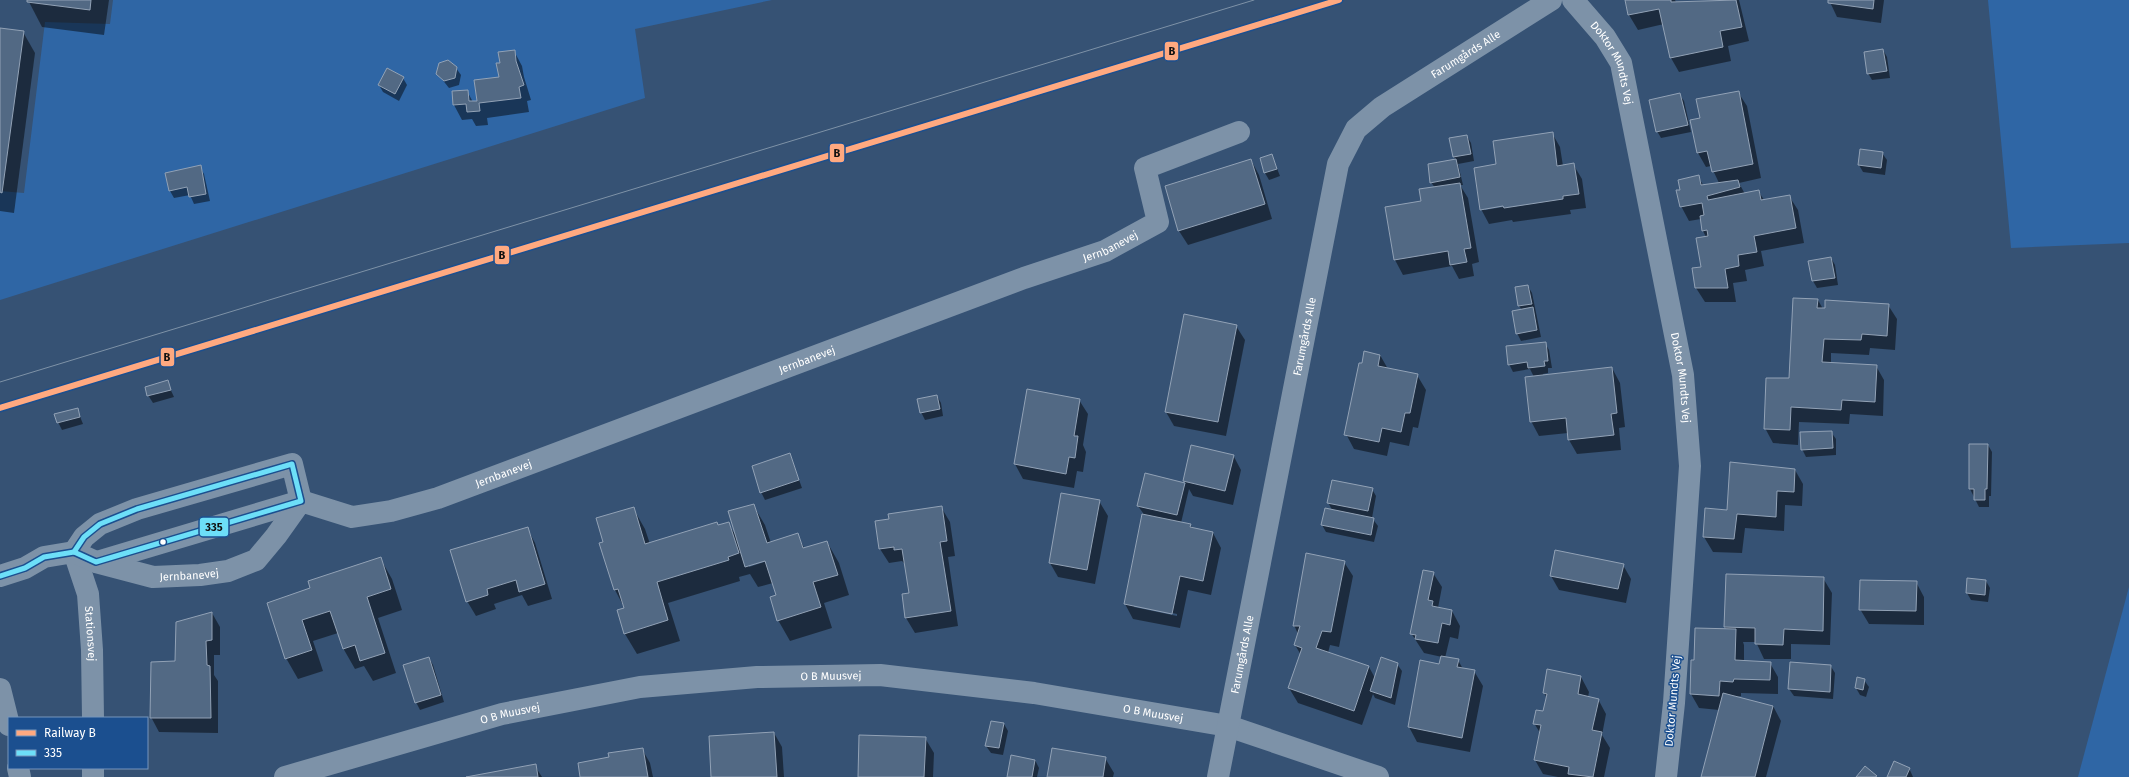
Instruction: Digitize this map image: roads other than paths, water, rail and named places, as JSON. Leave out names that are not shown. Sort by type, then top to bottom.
[{"type":"street","name":"Farumgårds Alle","points":[[1218,777],[1338,164],[1356,129],[1382,107],[1551,0]]},
{"type":"street","name":"Doktor Mundts Vej","points":[[1573,0],[1605,37],[1621,63],[1683,375],[1690,466],[1674,703],[1666,777]]},
{"type":"street","name":"Jernbanevej","points":[[74,552],[96,562],[153,577],[200,575],[228,571],[256,560],[276,536],[301,501],[352,517],[391,511],[438,498],[1024,278],[1105,251],[1158,222],[1145,168],[1239,132]]},
{"type":"street","points":[[0,576],[25,568],[44,557],[74,552],[84,537],[100,524],[137,509],[292,464],[301,501],[96,562]]},
{"type":"street","name":"Stationsvej","points":[[74,552],[88,594],[92,650],[93,717]]},
{"type":"street","name":"O B Muusvej","points":[[285,777],[502,714],[640,687],[757,677],[880,676],[1034,693],[1228,726],[1378,777]]},
{"type":"street","points":[[0,689],[8,721]]},
{"type":"tram line","points":[[0,382],[1254,0]]},
{"type":"rail line","name":"B","points":[[0,408],[1339,0]]}]
